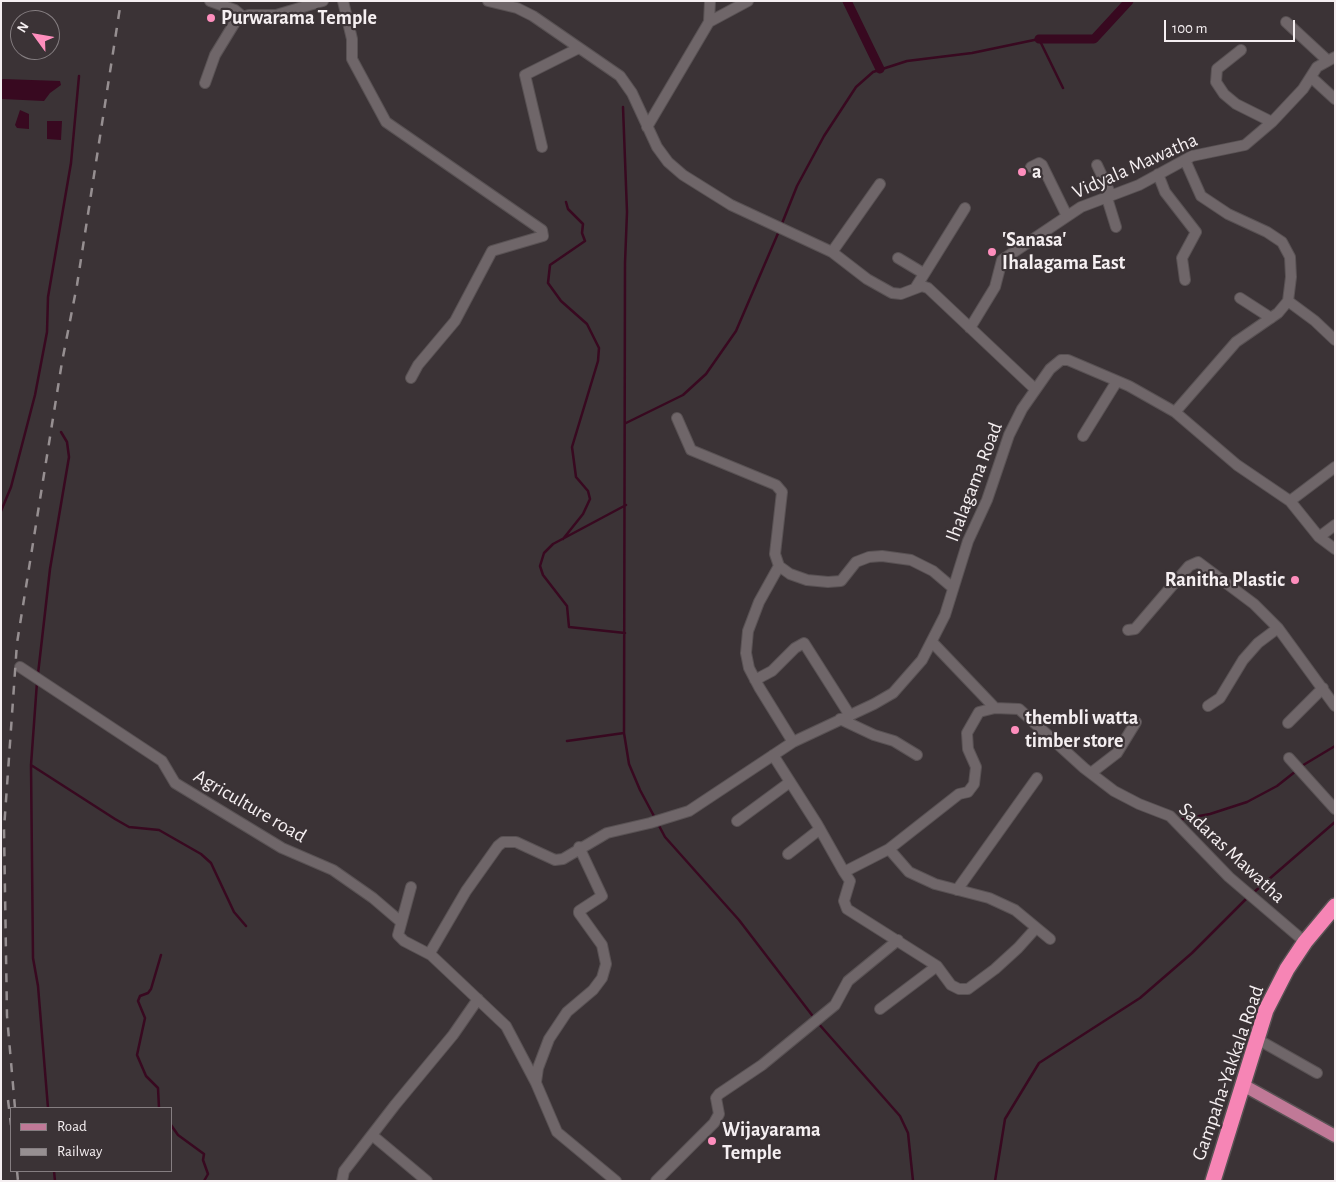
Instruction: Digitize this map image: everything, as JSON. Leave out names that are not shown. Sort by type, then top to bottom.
[{"type":"highway","name":"Gampaha-Yakkala Road","points":[[1213,1181],[1266,1010],[1287,969],[1305,942],[1335,906]]},
{"type":"main road","points":[[1243,1085],[1335,1136]]},
{"type":"street","points":[[210,1],[235,10],[242,16]]},
{"type":"street","points":[[343,1],[352,39],[352,59],[386,122],[542,230],[543,236],[492,251],[455,321],[418,365],[411,378]]},
{"type":"street","points":[[488,1],[504,3],[533,16],[620,76],[632,94],[657,147],[668,162],[683,175],[731,205],[832,252],[867,279],[892,292],[901,294],[922,286],[934,292],[1035,389]]},
{"type":"street","points":[[647,127],[709,22],[710,1]]},
{"type":"street","points":[[709,22],[748,1]]},
{"type":"street","points":[[205,83],[219,48],[232,24],[242,16],[276,15],[322,2]]},
{"type":"street","points":[[1286,22],[1331,58]]},
{"type":"street","points":[[542,147],[525,75],[579,48]]},
{"type":"street","points":[[1241,50],[1217,69],[1216,82],[1224,94],[1236,104],[1272,122]]},
{"type":"street","name":"Vidyala Mawatha","points":[[970,328],[995,287],[1002,260],[1081,207],[1139,185],[1192,156],[1245,145],[1272,122],[1311,77],[1317,67],[1331,58]]},
{"type":"street","points":[[1311,77],[1335,99]]},
{"type":"street","points":[[1174,412],[1236,342],[1271,318],[1288,301],[1290,256],[1282,242],[1267,232],[1228,214],[1201,196],[1185,160]]},
{"type":"street","points":[[1031,167],[1039,163],[1042,165],[1067,216]]},
{"type":"street","points":[[1097,165],[1109,197],[1116,227]]},
{"type":"street","points":[[1158,174],[1165,192],[1196,232],[1182,258],[1185,280]]},
{"type":"street","points":[[832,252],[880,184]]},
{"type":"street","points":[[916,287],[965,208]]},
{"type":"street","points":[[898,258],[923,273]]},
{"type":"street","points":[[1240,298],[1271,318]]},
{"type":"street","points":[[1288,301],[1316,321],[1335,340]]},
{"type":"street","name":"Ihalagama Road","points":[[431,955],[431,950],[470,884],[503,842],[516,842],[555,860],[563,859],[579,847],[607,833],[689,811],[793,742],[874,704],[893,693],[922,660],[945,615],[968,541],[987,500],[1009,435],[1035,389],[1050,369],[1061,360],[1068,360],[1118,381],[1174,412],[1238,465],[1290,501],[1318,537],[1335,549]]},
{"type":"street","points":[[1082,436],[1118,381]]},
{"type":"street","points":[[676,418],[691,450],[776,485],[782,492],[775,554],[778,566],[759,602],[748,631],[746,653],[749,668],[755,680],[793,742]]},
{"type":"street","points":[[1290,501],[1335,466]]},
{"type":"street","points":[[1318,537],[1335,525]]},
{"type":"street","points":[[778,566],[807,580],[842,581],[856,562],[868,557],[882,556],[911,560],[933,571],[953,588]]},
{"type":"street","points":[[1128,630],[1135,629],[1190,566],[1198,562],[1254,604],[1278,628],[1335,706]]},
{"type":"street","points":[[1208,706],[1220,698],[1248,654],[1278,628]]},
{"type":"street","points":[[844,872],[889,849],[959,794],[968,792],[974,784],[976,767],[968,749],[967,732],[980,712],[995,708],[932,642]]},
{"type":"street","points":[[755,680],[772,671],[795,648],[804,643],[845,717],[874,735],[894,741],[917,755]]},
{"type":"street","name":"Agriculture road","points":[[20,666],[162,761],[175,783],[282,848],[333,870],[373,898],[401,922]]},
{"type":"street","points":[[1288,723],[1323,688]]},
{"type":"street","name":"Sadaras Mawatha","points":[[995,708],[1019,709],[1114,791],[1139,804],[1170,816],[1229,877],[1305,942]]},
{"type":"street","points":[[1091,773],[1117,753],[1136,722]]},
{"type":"street","points":[[773,755],[820,829],[850,881],[844,901],[847,909],[937,966],[950,984],[959,989],[968,989],[1018,948],[1036,928]]},
{"type":"street","points":[[1289,758],[1335,809]]},
{"type":"street","points":[[957,890],[1037,778]]},
{"type":"street","points":[[737,820],[790,782]]},
{"type":"street","points":[[788,854],[820,829]]},
{"type":"street","points":[[536,1083],[538,1068],[548,1039],[567,1012],[592,990],[602,978],[606,964],[602,944],[579,913],[579,911],[602,896],[579,847]]},
{"type":"street","points":[[889,849],[909,872],[935,884],[989,898],[1015,910],[1050,939]]},
{"type":"street","points":[[410,888],[398,935],[400,938],[431,955],[506,1026],[536,1083],[556,1132],[616,1181]]},
{"type":"street","points":[[656,1181],[714,1123],[718,1114],[716,1098],[719,1094],[762,1065],[835,1005],[848,980],[898,940]]},
{"type":"street","points":[[880,1009],[937,966]]},
{"type":"street","points":[[342,1181],[344,1171],[453,1035],[478,999]]},
{"type":"street","points":[[1257,1039],[1317,1073]]},
{"type":"street","points":[[372,1135],[427,1181]]},
{"type":"shaded area","points":[[1,80],[60,81],[61,85],[50,93],[44,101],[2,99]]},
{"type":"shaded area","points":[[20,110],[29,114],[29,129],[17,128],[15,125]]},
{"type":"shaded area","points":[[47,121],[62,121],[61,140],[47,139]]},
{"type":"waterway","points":[[847,1],[880,69]]},
{"type":"waterway","points":[[1039,39],[1094,39],[1129,1]]},
{"type":"waterway","points":[[781,226],[797,186],[824,136],[856,87],[873,72],[907,61],[972,53],[1039,39],[1063,88]]},
{"type":"waterway","points":[[1,511],[11,487],[35,395],[47,332],[48,297],[71,163],[79,76]]},
{"type":"waterway","points":[[567,741],[624,733],[625,263],[627,212],[623,107]]},
{"type":"waterway","points":[[563,539],[583,514],[590,499],[588,491],[576,477],[572,447],[598,361],[599,348],[587,324],[561,301],[548,283],[550,265],[585,241],[582,233],[583,224],[568,209],[566,202]]},
{"type":"waterway","points":[[626,423],[683,395],[706,374],[736,331],[779,231]]},
{"type":"waterway","points":[[38,674],[50,569],[69,457],[67,442],[61,432]]},
{"type":"waterway","points":[[625,633],[569,627],[567,606],[543,575],[540,566],[544,553],[553,544],[626,505]]},
{"type":"waterway","points":[[37,682],[31,765],[129,827],[159,830],[201,854],[211,863],[234,912],[246,926]]},
{"type":"waterway","points":[[624,733],[629,764],[655,818]]},
{"type":"waterway","points":[[1300,767],[1335,746]]},
{"type":"waterway","points":[[31,765],[33,958],[38,986],[48,1107]]},
{"type":"waterway","points":[[1178,820],[1210,814],[1247,802],[1277,786],[1296,771]]},
{"type":"waterway","points":[[657,822],[665,837],[739,920],[815,1019]]},
{"type":"waterway","points":[[1253,893],[1335,822]]},
{"type":"waterway","points":[[995,1181],[1005,1119],[1039,1063],[1140,998],[1192,953],[1249,896]]},
{"type":"waterway","points":[[159,1107],[158,1088],[146,1076],[137,1055],[145,1018],[138,1001],[140,996],[148,993],[151,989],[161,955]]},
{"type":"waterway","points":[[818,1023],[900,1116],[908,1133],[913,1181]]},
{"type":"waterway","points":[[172,1126],[178,1135],[204,1154],[203,1160],[208,1174],[204,1181]]},
{"type":"waterway","points":[[54,1172],[55,1181]]},
{"type":"railway","points":[[15,1107],[7,1016],[4,829],[17,643],[62,362],[77,285],[121,1]]},
{"type":"railway","points":[[8,1100],[10,1117]]},
{"type":"railway","points":[[17,1172],[18,1181]]},
{"type":"place","name":"Purwarama Temple","points":[[211,18]]},
{"type":"place","name":"a","points":[[1022,172]]},
{"type":"place","name":"'Sanasa' Ihalagama East","points":[[992,252]]},
{"type":"place","name":"Ranitha Plastic","points":[[1295,580]]},
{"type":"place","name":"thembli watta timber store","points":[[1015,730]]},
{"type":"place","name":"Wijayarama Temple","points":[[712,1141]]}]
